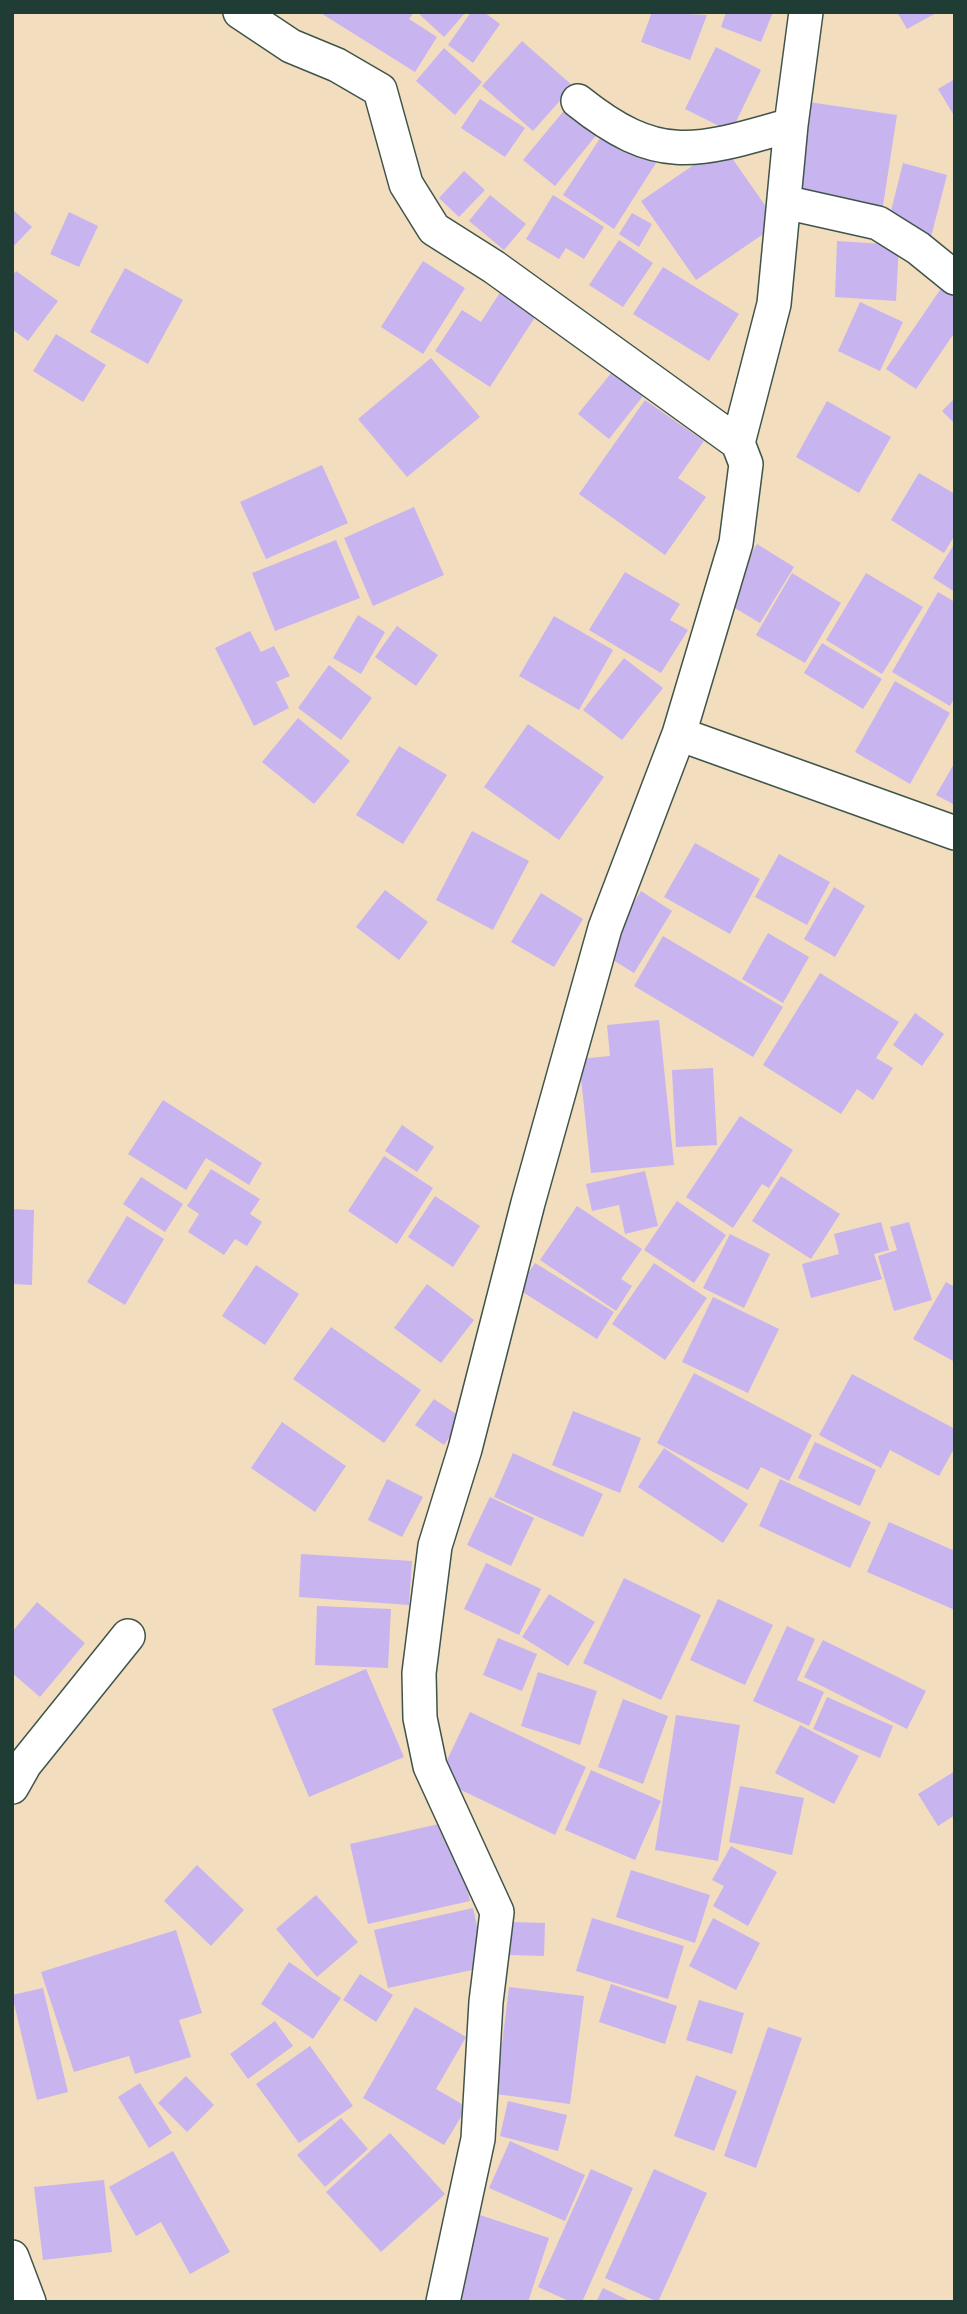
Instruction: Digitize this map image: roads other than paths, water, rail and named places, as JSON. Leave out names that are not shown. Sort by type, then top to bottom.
[{"type":"street","points":[[240,12],[291,46],[337,65],[380,90],[406,184],[434,229],[494,267],[738,443],[747,464],[736,543],[680,734],[605,928],[528,1203],[465,1450],[435,1546],[419,1673],[420,1718],[430,1766],[497,1912],[486,2002],[478,2139],[443,2302]]},
{"type":"street","points":[[738,443],[774,304],[791,125],[806,12]]},
{"type":"street","points":[[578,101],[609,126],[659,147],[690,148],[743,139],[791,125]]},
{"type":"street","points":[[784,202],[878,223],[918,248],[955,278]]},
{"type":"street","points":[[680,734],[955,832]]},
{"type":"street","points":[[12,1787],[25,1764],[128,1636]]},
{"type":"street","points":[[12,2257],[29,2302]]}]
